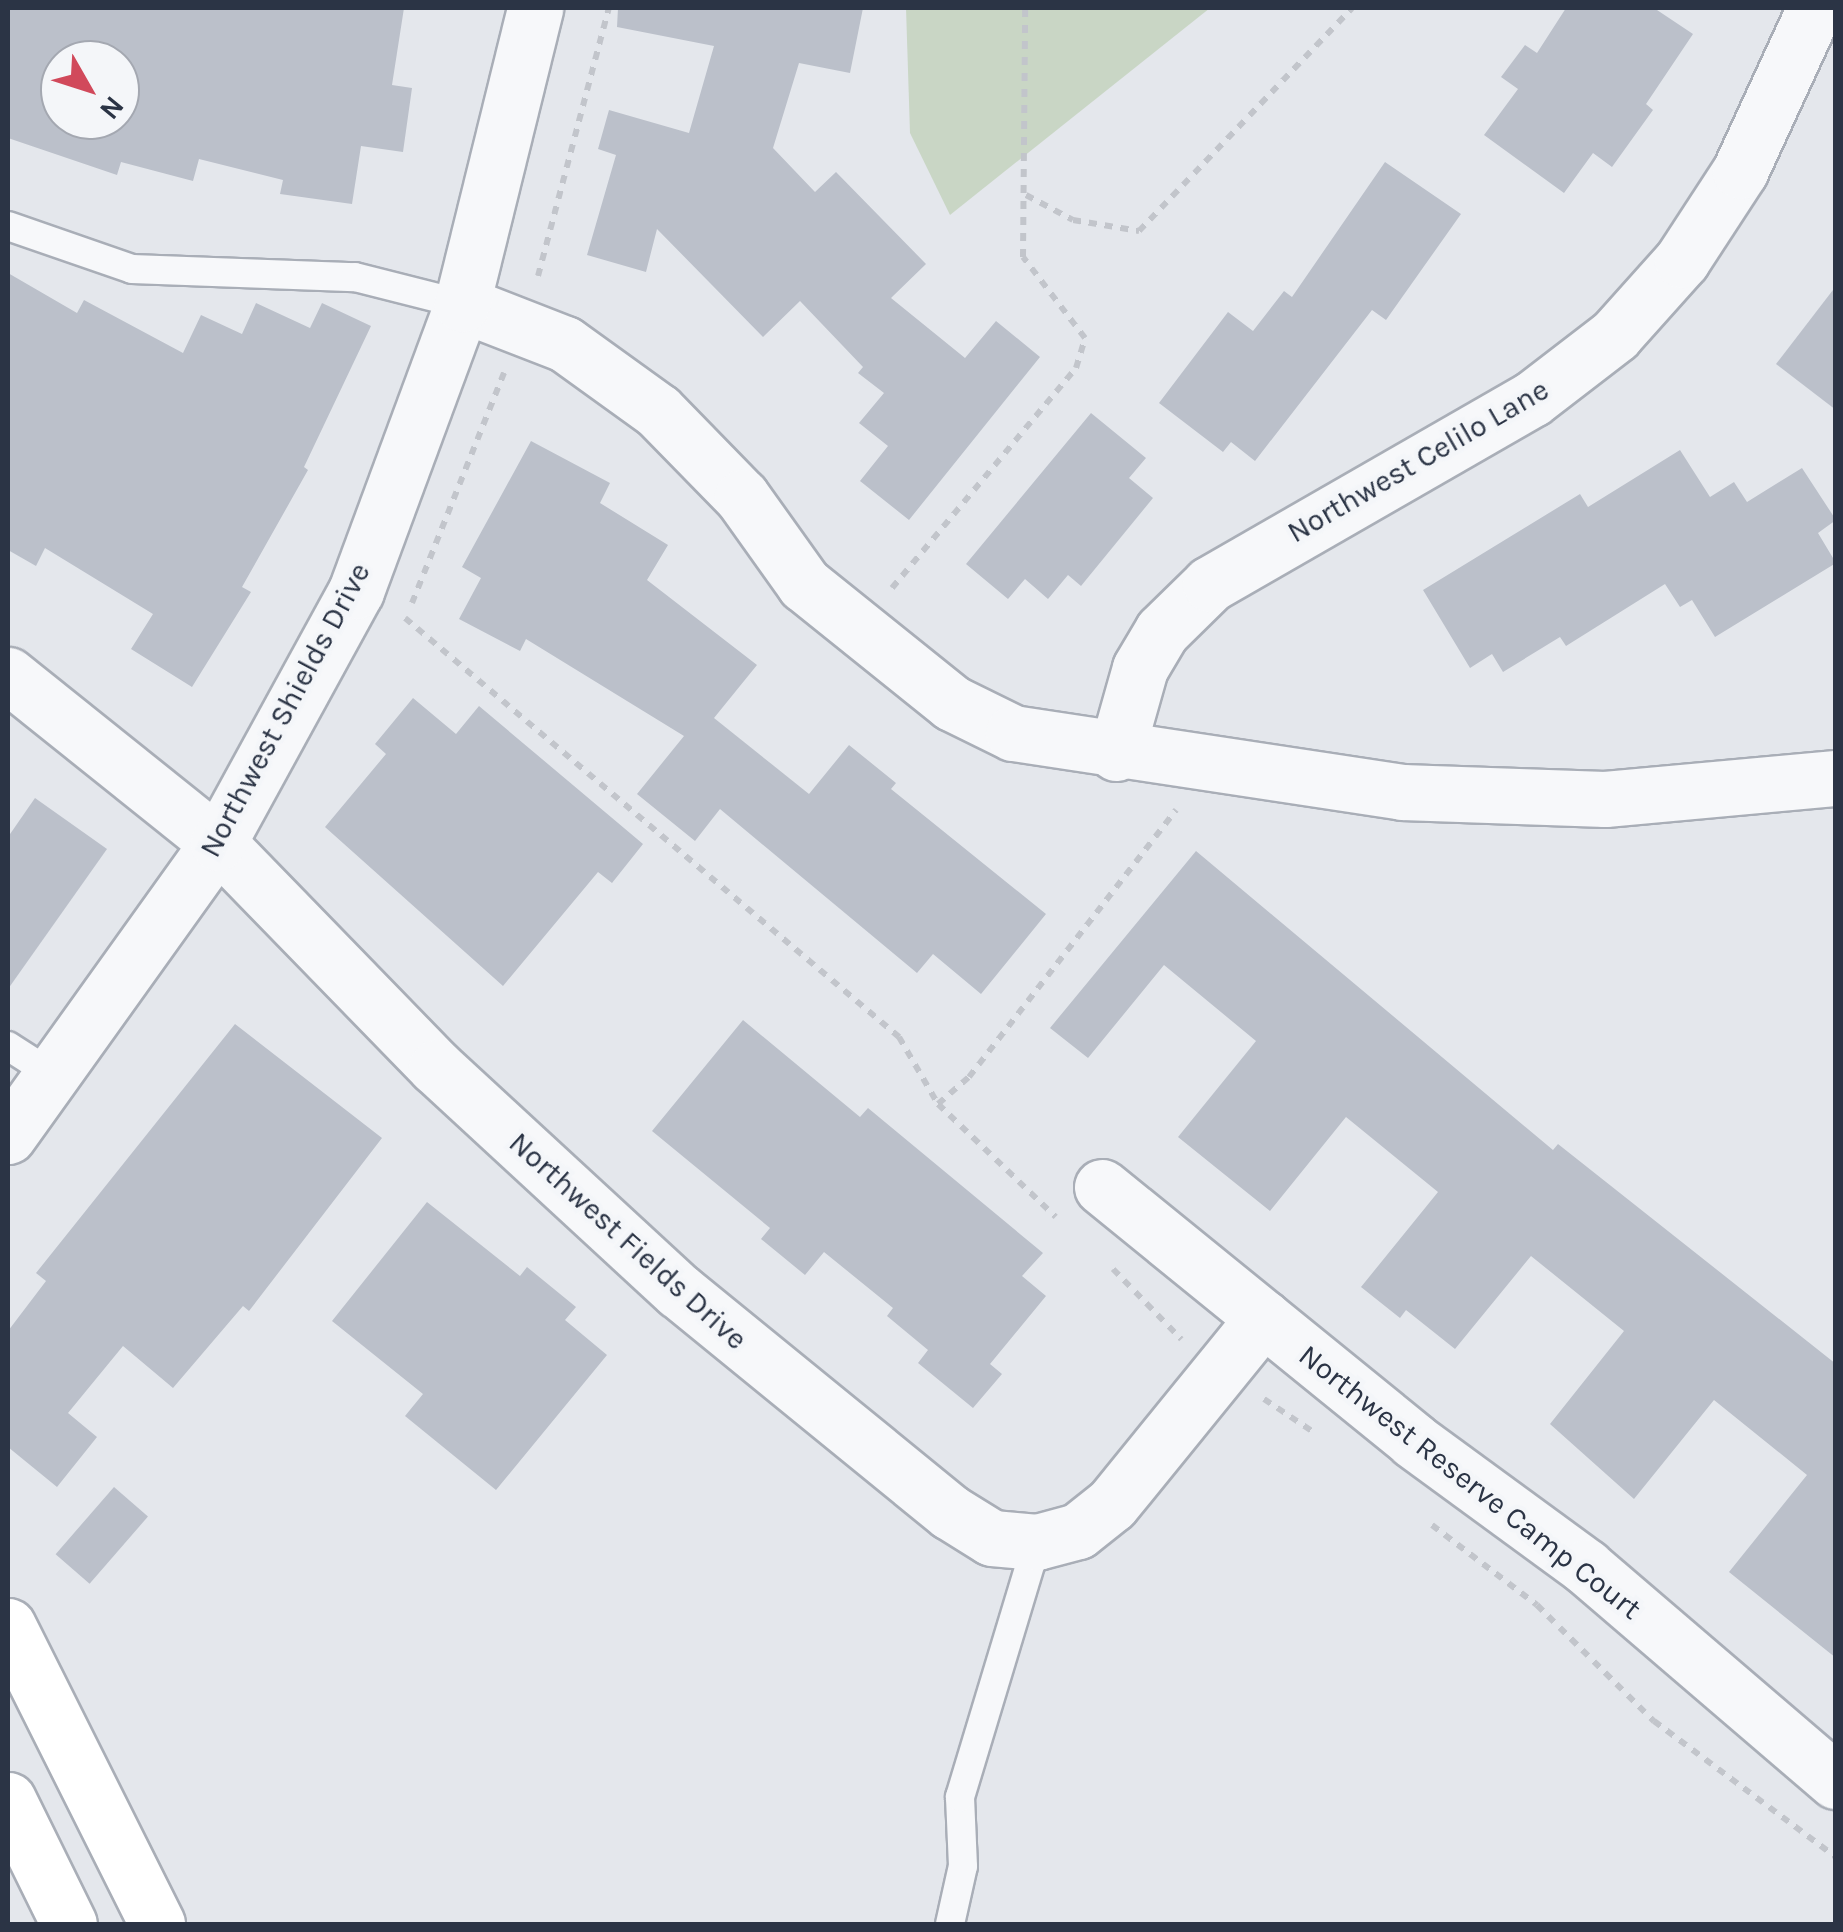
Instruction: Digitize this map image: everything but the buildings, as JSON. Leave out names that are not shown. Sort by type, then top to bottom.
[{"type":"main road","points":[[8,1626],[157,1924]]},
{"type":"main road","points":[[8,1800],[69,1924]]},
{"type":"street","name":"Northwest Shields Drive","points":[[8,1136],[218,843],[356,591],[462,304],[536,8]]},
{"type":"street","name":"Northwest Celilo Lane","points":[[1116,753],[1140,668],[1162,631],[1210,584],[1532,399],[1615,335],[1682,260],[1740,170],[1815,8]]},
{"type":"street","points":[[462,304],[565,344],[658,411],[742,497],[804,584],[952,703],[1013,733],[1188,764],[1402,792],[1604,799],[1836,778]]},
{"type":"street","name":"Northwest Fields Drive","points":[[8,674],[218,843],[436,1068],[679,1291],[950,1512],[992,1538],[1038,1542],[1078,1531],[1112,1504],[1263,1318]]},
{"type":"street","name":"Northwest Reserve Camp Court","points":[[1102,1188],[1263,1318],[1586,1567],[1836,1780]]},
{"type":"lane","points":[[8,226],[132,269],[355,277],[462,304]]},
{"type":"lane","points":[[8,1046],[53,1075]]},
{"type":"lane","points":[[950,1924],[962,1866],[960,1797],[1038,1542]]},
{"type":"path","points":[[882,601],[1076,368],[1085,338],[1023,258],[1025,8]]},
{"type":"path","points":[[1026,195],[1072,220],[1139,231],[1352,8]]},
{"type":"path","points":[[938,1104],[969,1077],[1174,816],[1188,764]]},
{"type":"green space","points":[[906,8],[1210,8],[950,215],[910,133]]}]
